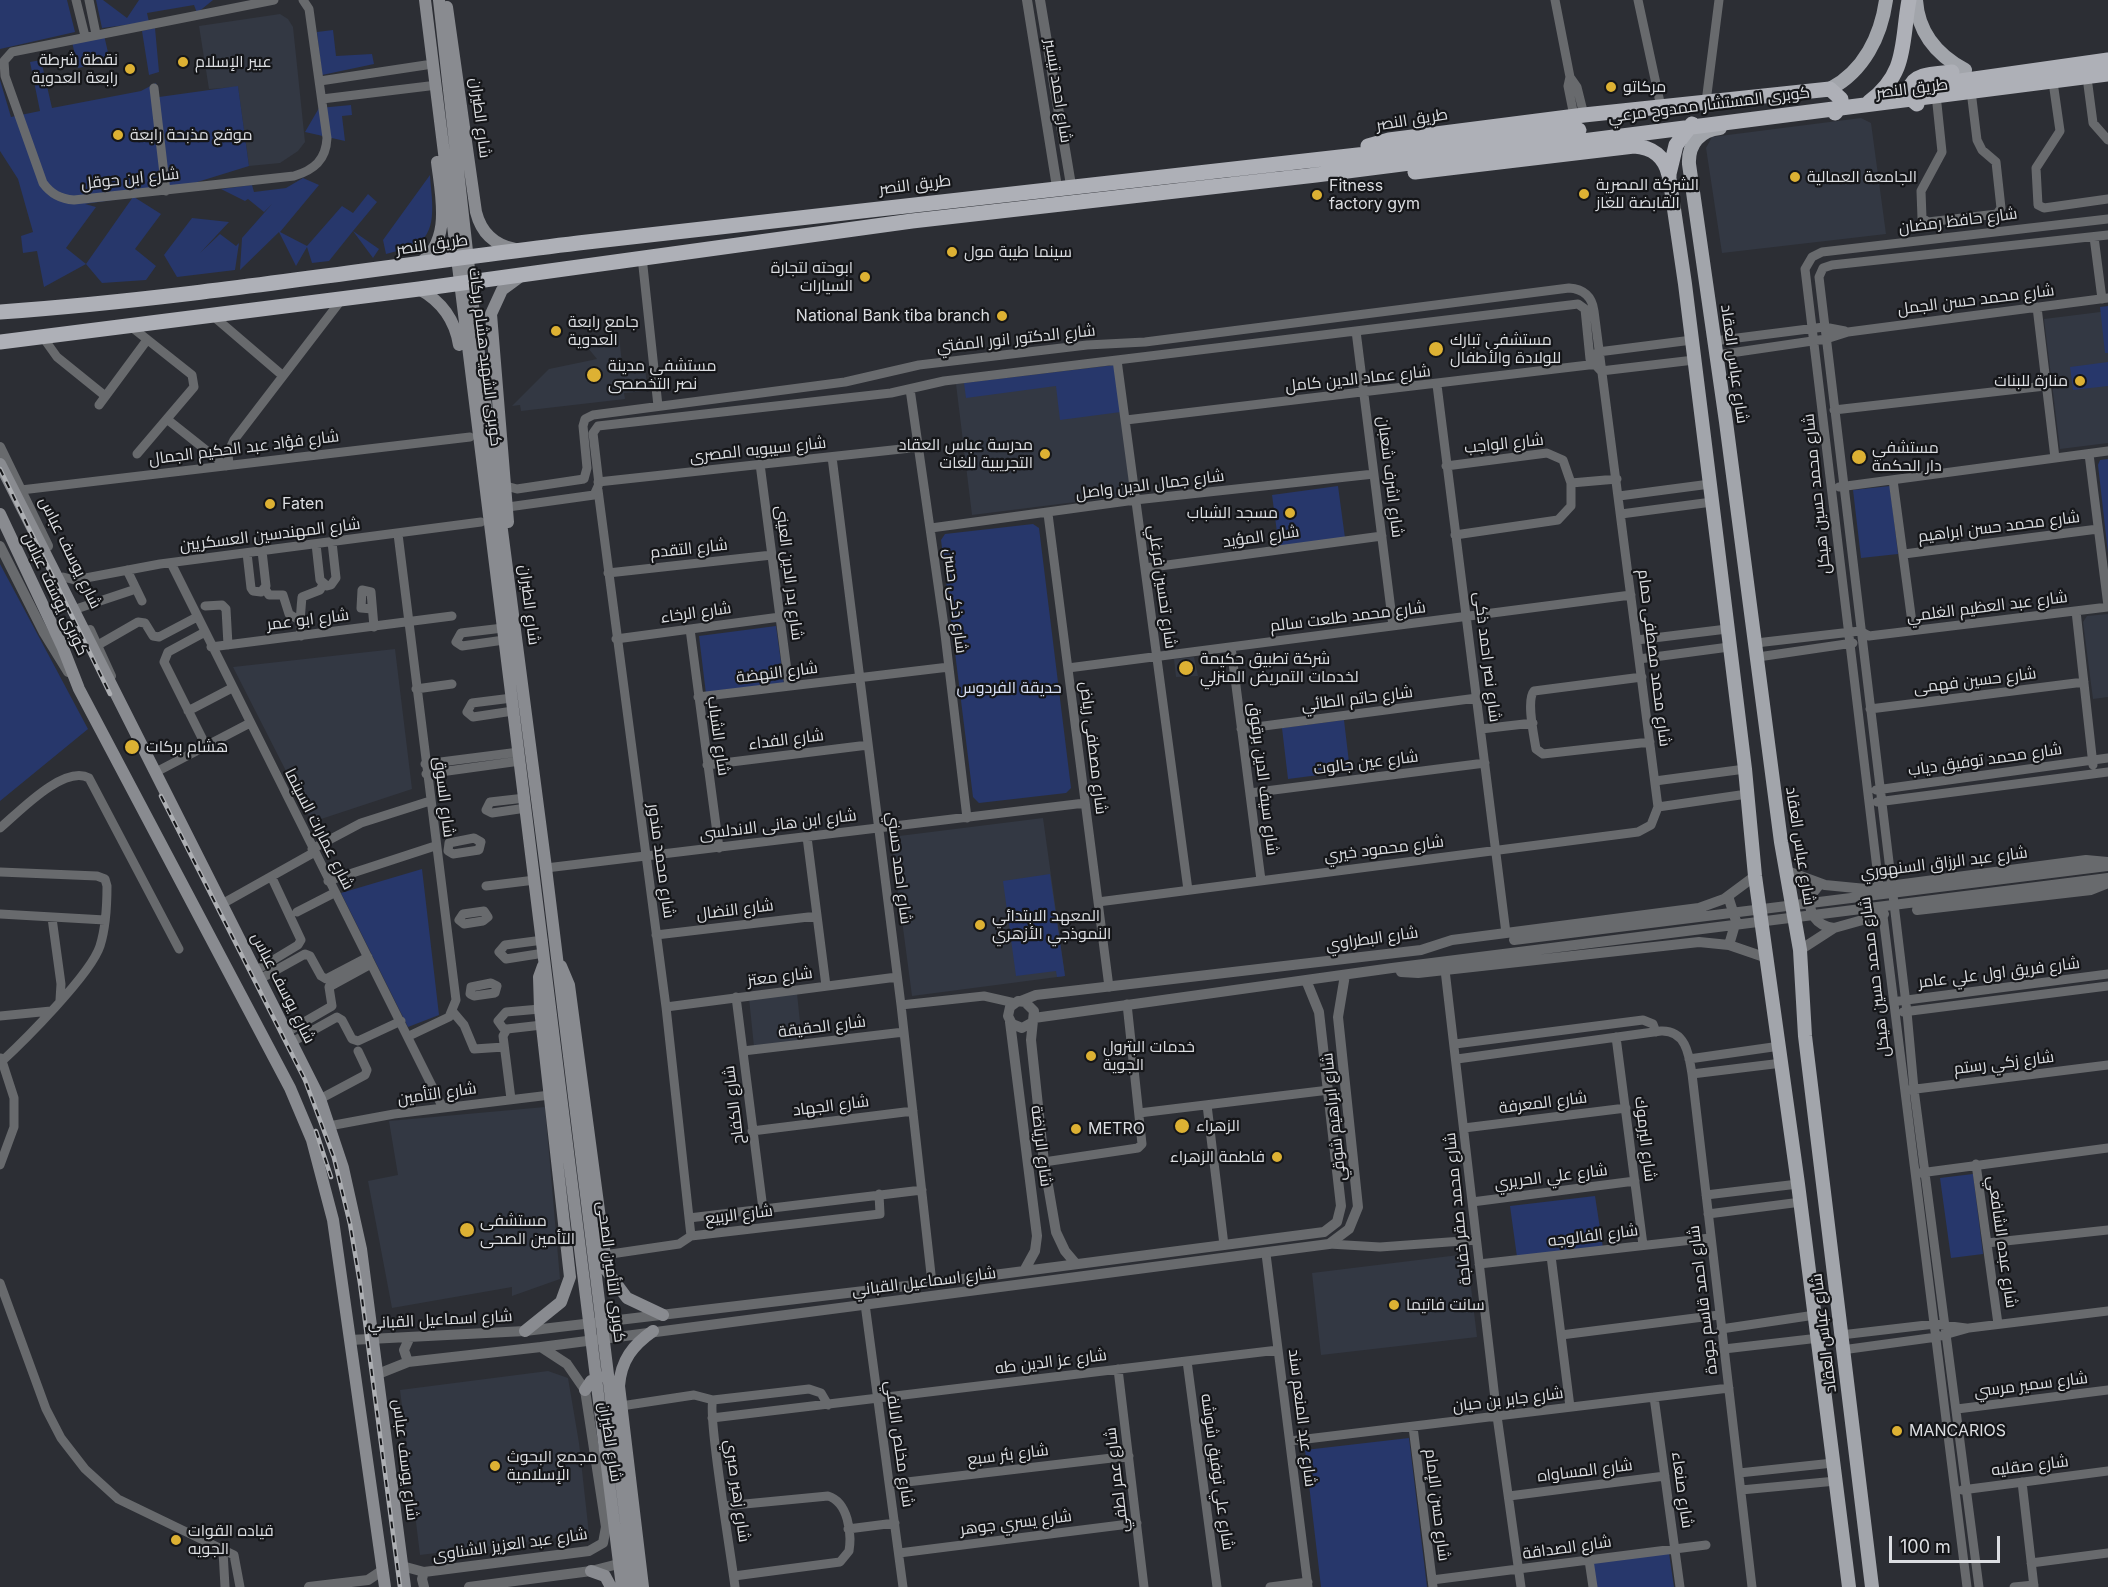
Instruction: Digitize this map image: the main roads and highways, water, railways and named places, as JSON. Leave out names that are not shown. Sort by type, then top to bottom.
[{"type":"highway","points":[[1833,116],[1870,102],[1895,75],[1904,47],[1910,0]]},
{"type":"highway","name":"طريق النصر","points":[[1919,106],[1911,101],[1908,92],[1911,83],[1919,76],[2108,51]]},
{"type":"highway","name":"كوبرى المستشار ممدوح مرعي","points":[[1354,155],[1576,130],[2108,60]]},
{"type":"highway","name":"كوبرى المستشار ممدوح مرعي","points":[[1316,175],[2108,74]]},
{"type":"highway","name":"طريق النصر","points":[[1720,128],[2108,83]]},
{"type":"highway","name":"طريق النصر","points":[[0,312],[416,266],[522,250],[1064,186],[1354,155],[1365,148],[1389,140],[1620,111],[1830,89]]},
{"type":"highway","points":[[1830,89],[1837,92],[1841,106],[1833,116]]},
{"type":"highway","points":[[1669,175],[1676,145],[1690,125],[1743,99]]},
{"type":"highway","points":[[1620,111],[1630,115],[1639,127],[1639,137],[1634,146]]},
{"type":"highway","points":[[5,342],[943,218],[1316,175],[1338,180],[1349,179],[1634,146],[1646,148],[1657,154],[1665,163],[1669,175]]},
{"type":"highway","points":[[494,254],[490,262],[491,270],[502,276]]},
{"type":"highway","points":[[435,262],[444,272],[444,279],[437,286]]},
{"type":"main road","points":[[416,266],[432,251],[442,223],[421,17],[425,0]]},
{"type":"main road","name":"كوبرى الشهيد هشام بركات","points":[[425,0],[455,194]]},
{"type":"main road","name":"كوبرى الشهيد هشام بركات","points":[[439,0],[466,327],[498,538]]},
{"type":"main road","name":"شارع الطيران","points":[[444,0],[450,16],[477,219]]},
{"type":"main road","points":[[1830,89],[1851,75],[1870,50],[1880,27],[1886,0]]},
{"type":"main road","points":[[1916,0],[1919,19],[1930,41],[1946,60],[1965,70]]},
{"type":"main road","name":"شارع عباس العقاد","points":[[1720,128],[1708,130],[1699,137],[1692,146],[1689,158],[1787,871],[1800,950],[1805,1036],[1872,1587]]},
{"type":"main road","name":"شارع عباس العقاد","points":[[1669,175],[1692,340],[1745,769],[1755,876],[1801,1202],[1850,1587]]},
{"type":"main road","points":[[442,223],[451,233],[459,235],[471,230],[477,219],[487,235],[497,243],[522,250]]},
{"type":"main road","name":"شارع الطيران","points":[[531,272],[514,280],[502,290],[495,302],[491,319],[514,506],[498,538],[504,634],[543,940],[549,958]]},
{"type":"main road","name":"شارع الطيران","points":[[419,289],[466,327],[470,437],[481,522],[498,538],[546,868],[549,958]]},
{"type":"main road","points":[[466,327],[458,318],[468,309],[482,310],[491,319]]},
{"type":"main road","name":"كوبرى يوسف عباس","points":[[0,464],[112,688]]},
{"type":"main road","name":"كوبرى يوسف عباس","points":[[0,514],[63,648],[79,689],[140,809],[225,963],[306,1123],[333,1220],[386,1587]]},
{"type":"main road","name":"شارع يوسف عباس","points":[[112,688],[320,1099],[329,1126],[356,1220],[405,1587]]},
{"type":"main road","points":[[525,1332],[561,1302],[570,1277],[540,1009],[539,977],[549,958],[564,969],[569,985],[607,1271],[627,1298],[663,1315]]},
{"type":"main road","name":"كوبرى التأمين الصحى","points":[[549,958],[585,1244],[622,1587]]},
{"type":"main road","name":"كوبرى التأمين الصحى","points":[[585,1244],[640,1584]]},
{"type":"main road","points":[[570,1277],[577,1284],[591,1287],[600,1283],[607,1271]]},
{"type":"main road","points":[[640,1584],[639,1552],[619,1386],[621,1369],[628,1355],[653,1331]]},
{"type":"main road","points":[[585,1390],[591,1381],[602,1377],[613,1380],[619,1386]]},
{"type":"main road","points":[[591,1570],[610,1583],[628,1573],[640,1584]]},
{"type":"railway","points":[[0,469],[110,694]]},
{"type":"railway","points":[[161,796],[305,1080],[334,1158],[350,1224],[360,1283],[400,1587]]},
{"type":"railway","points":[[316,1131],[331,1177]]},
{"type":"place","name":"عبير الإسلام","points":[[183,62]]},
{"type":"place","name":"نقطة شرطة رابعة العدوية","points":[[130,69]]},
{"type":"place","name":"مركاتو","points":[[1611,87]]},
{"type":"place","name":"موقع مذبحة رابعة","points":[[118,135]]},
{"type":"place","name":"الجامعة العمالية","points":[[1795,177]]},
{"type":"place","name":"الشركة المصرية القابضة للغاز","points":[[1584,194]]},
{"type":"place","name":"Fitness factory gym","points":[[1317,195]]},
{"type":"place","name":"سينما طيبة مول","points":[[952,252]]},
{"type":"place","name":"ابوحته لتجارة السيارات","points":[[865,277]]},
{"type":"place","name":"National Bank tiba branch","points":[[1002,316]]},
{"type":"place","name":"جامع رابعة العدوية","points":[[556,331]]},
{"type":"place","name":"مستشفى تبارك للولادة والأطفال","points":[[1436,349]]},
{"type":"place","name":"مستشفى مدينة نصر التخصصى","points":[[594,375]]},
{"type":"place","name":"منارة للبنات","points":[[2080,381]]},
{"type":"place","name":"مدرسة عباس العقاد التجريبية للغات","points":[[1045,454]]},
{"type":"place","name":"مستشفي دار الحكمة","points":[[1859,457]]},
{"type":"place","name":"Faten","points":[[270,504]]},
{"type":"place","name":"مسجد الشباب","points":[[1290,513]]},
{"type":"place","name":"شركة تطبيق حكيمة لخدمات التمريض المنزلي","points":[[1186,668]]},
{"type":"place","name":"هشام بركات","points":[[132,747]]},
{"type":"place","name":"المعهد الابتدائي النموذجي الأزهري","points":[[980,925]]},
{"type":"place","name":"خدمات البترول الجوية","points":[[1091,1056]]},
{"type":"place","name":"الزهراء","points":[[1182,1126]]},
{"type":"place","name":"METRO","points":[[1076,1129]]},
{"type":"place","name":"فاطمة الزهراء","points":[[1277,1157]]},
{"type":"place","name":"مستشفى التأمين الصحى","points":[[467,1230]]},
{"type":"place","name":"سانت فاتيما","points":[[1394,1305]]},
{"type":"place","name":"MANCARIOS","points":[[1897,1431]]},
{"type":"place","name":"مجمع البحوث الإسلامية","points":[[495,1466]]},
{"type":"place","name":"قياده القوات الجويه","points":[[176,1540]]},
{"type":"park label","name":"حديقة الفردوس","points":[[1009,688]]}]
